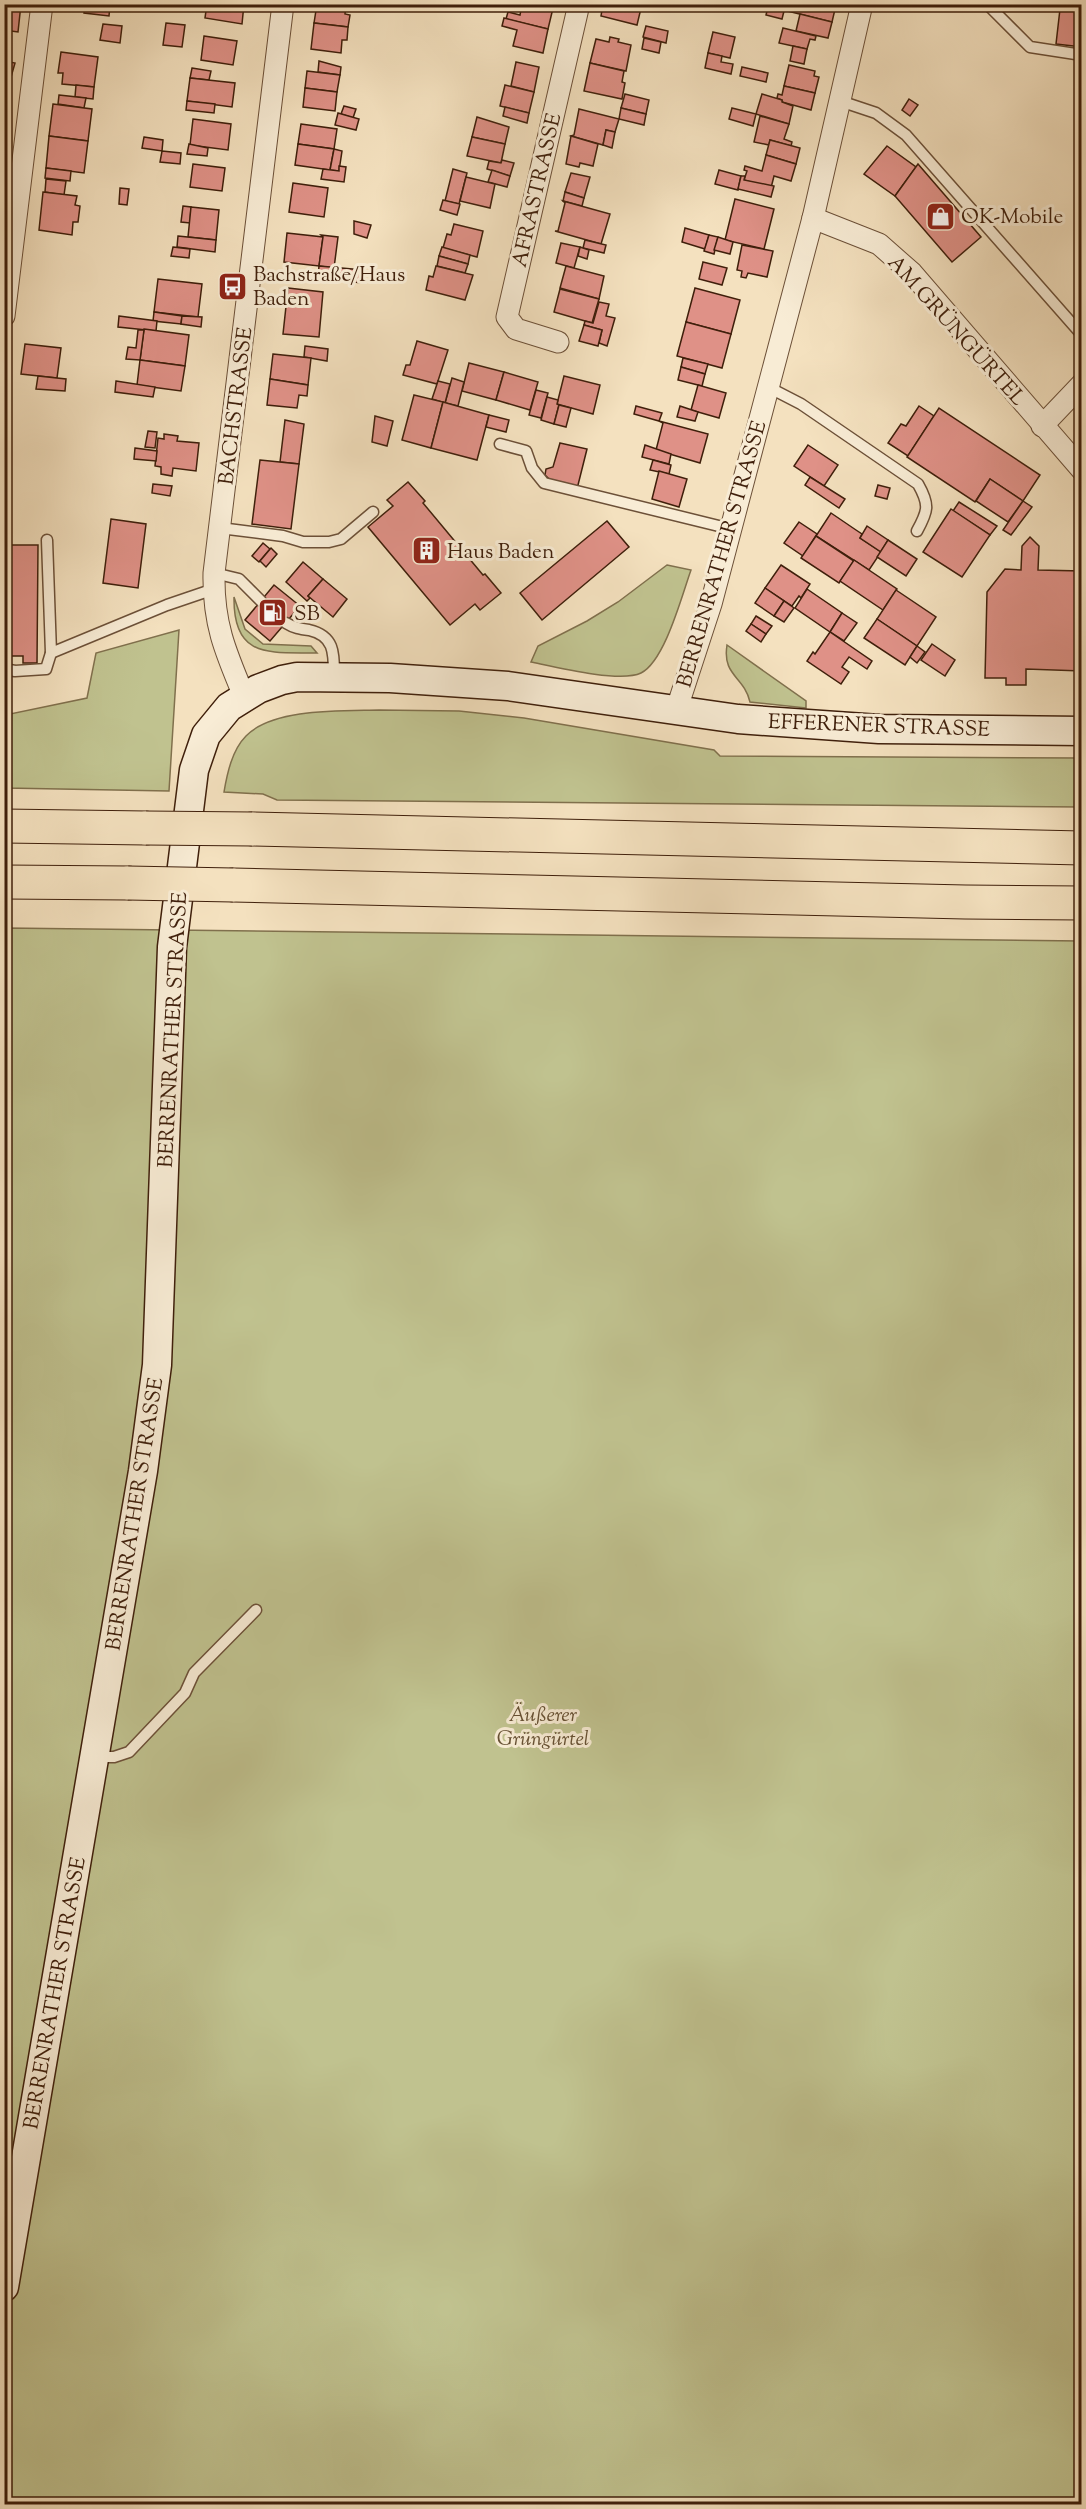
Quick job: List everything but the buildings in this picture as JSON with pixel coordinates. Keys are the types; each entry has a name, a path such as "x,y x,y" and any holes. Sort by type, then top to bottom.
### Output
{"highway":[{"path":"4,826 252,829 1082,848"},
{"path":"4,882 1082,903"}],"street":[{"path":"4,316 42,4"},
{"name":"BACHSTRASSE","path":"244,696 218,629 214,581 283,4"},
{"name":"AFRASTRASSE","path":"558,342 516,329 507,317 579,4"},
{"name":"BERRENRATHER STRASSE","path":"4,2287 143,1471 157,1365 172,947 194,770 206,735 217,718 244,696 282,680 297,677 433,680 508,686 676,711 711,604 813,218 862,4"},
{"name":"AM GRÜNGÜRTEL","path":"813,218 879,244 895,257 912,273 1082,470"},
{"path":"1042,426 1082,384"},
{"name":"EFFERENER STRASSE","path":"676,711 738,719 879,729 1082,731"}],"lane":[{"path":"987,4 1030,47 1082,55"},
{"path":"840,100 876,113 906,135 1082,335"},
{"path":"768,387 801,404 918,484 926,498 927,513 917,531"},
{"path":"500,444 526,451 532,468 544,483 731,529"},
{"path":"220,528 283,536 303,542 329,542 341,539 373,513"},
{"path":"4,669 15,672 46,669 51,653 47,540"},
{"path":"51,653 167,605 214,581 238,579 261,602"},
{"path":"286,623 296,629 318,633 330,640 334,650 334,677"},
{"path":"94,1757 122,1755 138,1745 185,1693 194,1673 256,1610"}],"green space":[{"path":"667,565 691,570 665,642 650,666 641,673 631,676 603,675 531,662 538,646 618,602"},
{"path":"234,597 245,629 263,644 311,646 317,653 270,651 248,642 240,632 235,617"},
{"path":"179,630 169,791 5,788 5,715 87,698 96,653"},
{"path":"727,645 806,701 806,708 750,702 743,686 730,670 726,655"},
{"path":"379,710 459,711 524,718 714,750 720,756 1081,758 1081,807 277,800 263,794 224,792 237,748 246,736 258,727 273,720 309,713"},
{"name":"Äußerer Grüngürtel","path":"5,928 1081,941 1081,2504 5,2504"}],"place":[{"name":"OK-Mobile","path":"940,216"},
{"name":"Bachstraße/Haus Baden","path":"232,286"},
{"name":"Haus Baden","path":"426,551"},
{"name":"SB","path":"273,613"}]}
